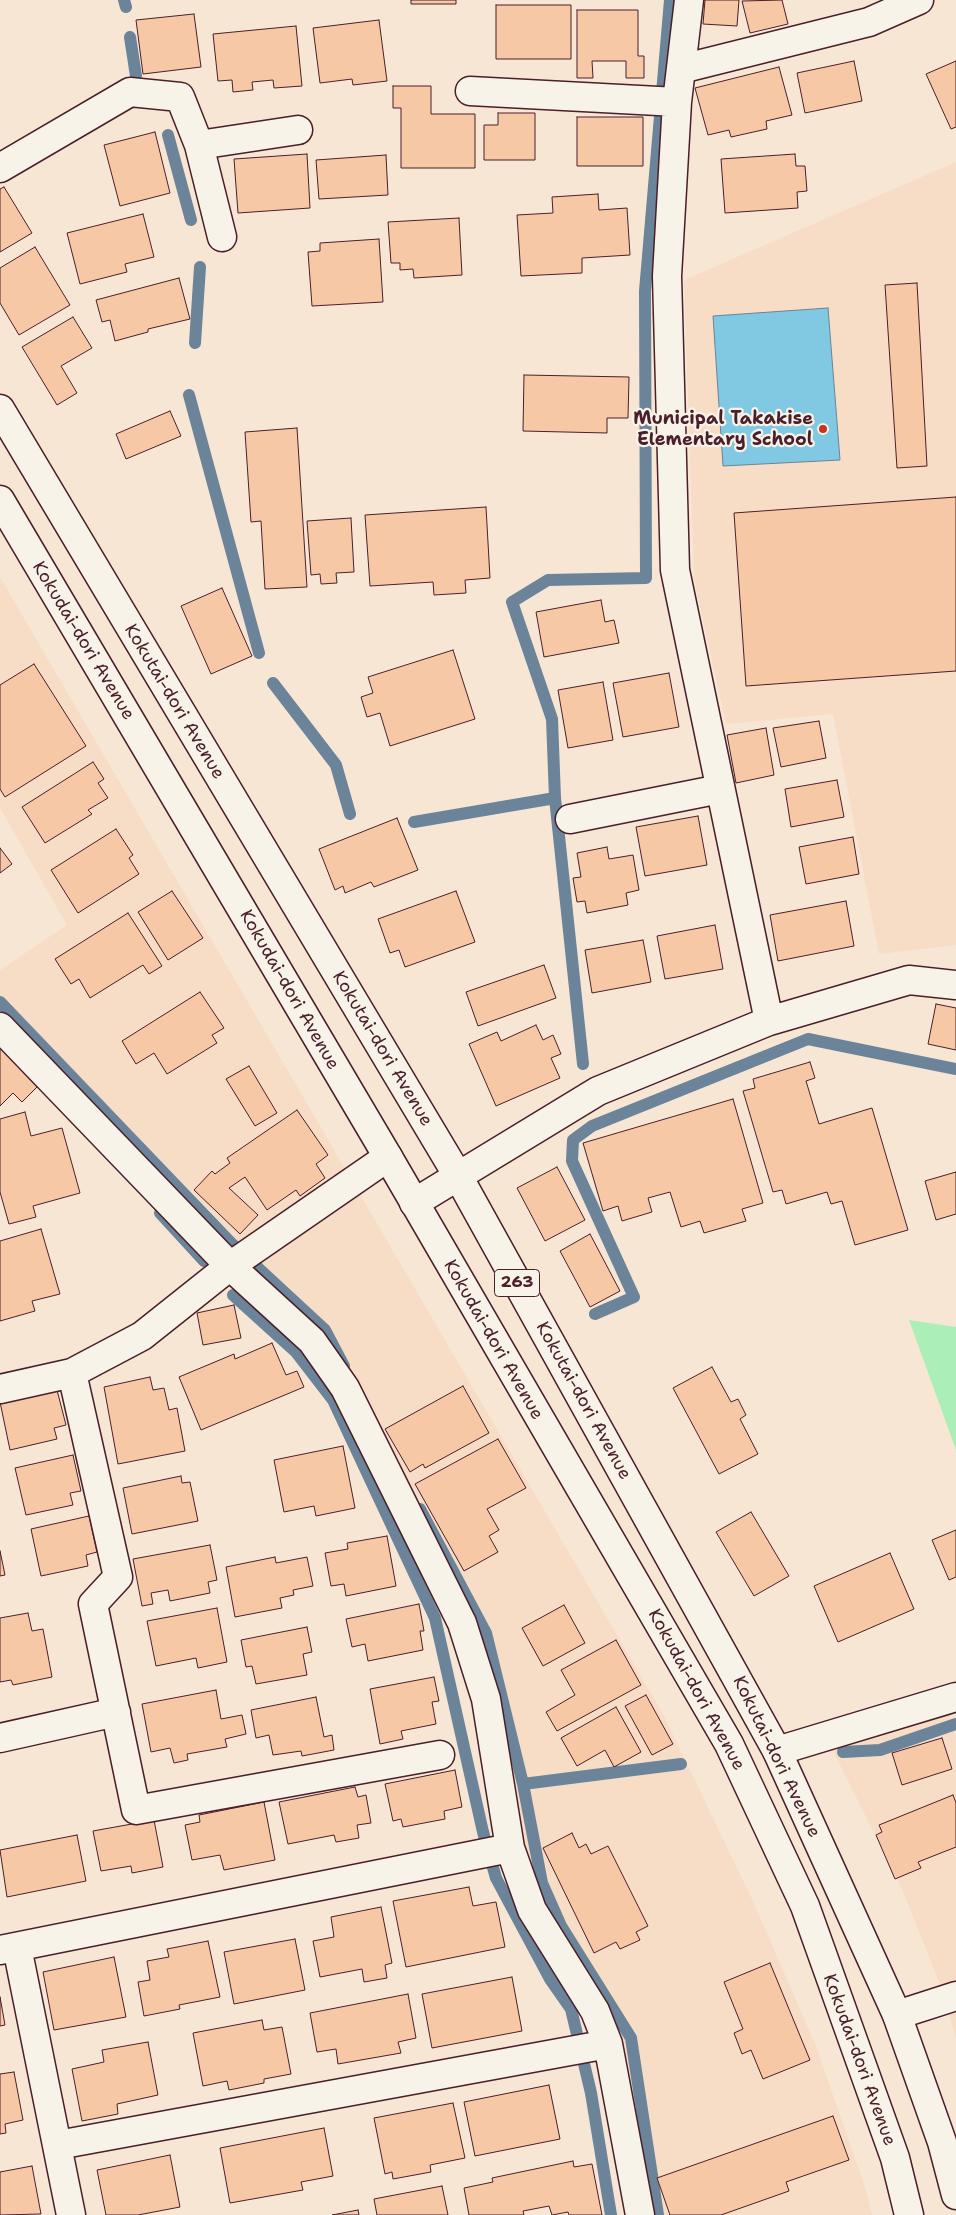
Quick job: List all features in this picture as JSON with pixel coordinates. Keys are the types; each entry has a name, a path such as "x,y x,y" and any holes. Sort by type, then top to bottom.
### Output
{"main road":[{"path":"689,0 677,102 667,276 675,570 769,1021"},
{"path":"681,70 869,22 919,0"},
{"path":"470,91 677,102"},
{"path":"0,168 130,92 180,97 199,145 222,237"},
{"path":"199,145 298,130"},
{"name":"Kokutai-dori Avenue","path":"0,410 458,1176 777,1751 897,2015 942,2142 956,2191"},
{"name":"Kokudai-dori Avenue","path":"0,500 7,530 388,1157 729,1744 805,1906 894,2158 909,2215"},
{"path":"570,819 720,789"},
{"path":"414,1203 598,1091 769,1021 909,980 956,985"},
{"path":"0,1027 230,1266 312,1341 345,1388 462,1623 486,1699 496,1851 595,2011 589,2047 640,2215"},
{"path":"0,1389 72,1373 142,1336 230,1266 388,1157"},
{"path":"72,1373 118,1577 94,1604 136,1810 440,1755"},
{"path":"777,1751 956,1698"},
{"path":"0,1738 116,1712"},
{"path":"71,2215 58,2145 9,1948 496,1851"},
{"path":"897,2015 956,1996"},
{"path":"58,2145 589,2047"}],"shaded area":[{"name":"Municipal Takakise Elementary School","path":"956,162 956,945 879,954 833,714 726,724 694,579 684,280"},
{"path":"0,577 663,1714 752,1899 816,2046 866,2190 872,2215 642,2215 617,2039 531,1885 483,1639 338,1346 0,1007 0,970 67,925 0,808"},
{"path":"949,1714 956,1736 956,2039 941,1987 901,1887 833,1751"}],"green space":[{"path":"909,1320 956,1327 956,1450"}],"water":[{"path":"828,308 840,460 723,466 713,316"}],"building":[{"path":"411,0 456,0 456,4 411,4"},
{"path":"705,0 739,0 737,26 703,24"},
{"path":"782,0 788,24 750,33 742,1"},
{"path":"496,5 571,5 571,59 496,59"},
{"path":"577,10 638,10 638,56 644,56 644,78 626,78 626,61 592,61 593,78 577,78"},
{"path":"194,14 201,67 143,74 136,20"},
{"path":"379,20 387,81 353,85 352,79 320,83 313,28"},
{"path":"296,26 302,86 274,88 273,80 252,82 253,90 233,92 232,80 218,81 213,34"},
{"path":"854,61 862,101 805,113 797,73"},
{"path":"956,61 956,127 951,129 926,74"},
{"path":"779,67 792,115 766,121 767,129 731,137 729,130 708,135 695,88"},
{"path":"393,86 431,86 431,114 475,114 475,168 401,168 401,108 393,108"},
{"path":"498,113 535,113 535,160 484,160 484,125 498,125"},
{"path":"577,117 643,117 643,166 577,166"},
{"path":"155,132 170,193 120,206 104,145"},
{"path":"307,154 310,208 238,213 234,159"},
{"path":"795,154 796,166 805,166 807,191 797,192 798,208 725,213 721,159"},
{"path":"386,155 388,195 319,199 316,160"},
{"path":"4,187 32,233 0,252 0,189"},
{"path":"598,194 599,210 627,208 630,255 582,258 582,273 521,276 517,215 553,213 552,197"},
{"path":"143,214 154,257 125,264 127,272 80,284 67,233"},
{"path":"459,218 462,275 414,278 413,269 400,270 400,263 391,263 388,222"},
{"path":"379,239 383,302 312,306 308,252 320,251 320,243"},
{"path":"35,247 70,305 19,335 0,303 0,268"},
{"path":"179,278 190,319 148,329 148,332 115,341 110,320 102,322 96,300"},
{"path":"917,283 927,466 897,468 885,285"},
{"path":"73,317 92,348 61,366 77,393 57,405 22,347"},
{"path":"524,375 629,377 628,418 607,418 607,433 523,431"},
{"path":"170,411 181,436 126,459 116,434"},
{"path":"297,428 307,587 265,589 261,521 251,522 245,432"},
{"path":"956,497 956,671 746,686 734,513"},
{"path":"486,507 490,578 465,580 466,593 434,595 433,582 370,586 365,515"},
{"path":"351,518 354,572 336,573 337,583 321,584 320,574 311,575 307,521"},
{"path":"222,588 252,656 211,674 181,606"},
{"path":"601,600 605,622 614,620 619,643 544,657 536,612"},
{"path":"453,650 475,719 390,746 380,713 367,717 361,697 373,693 368,677"},
{"path":"34,664 86,746 5,797 0,789 0,685"},
{"path":"669,673 679,727 623,737 613,683"},
{"path":"603,682 613,740 568,748 558,690"},
{"path":"819,721 826,758 781,767 773,728"},
{"path":"766,728 774,775 736,783 727,735"},
{"path":"93,762 104,779 98,783 108,798 88,810 92,814 45,843 22,807"},
{"path":"837,780 844,817 791,827 785,789"},
{"path":"698,816 707,865 645,876 636,827"},
{"path":"397,818 418,870 374,887 371,882 345,893 343,886 335,890 319,849"},
{"path":"116,829 133,855 129,858 139,874 78,913 51,870"},
{"path":"853,837 859,874 806,884 799,847"},
{"path":"607,847 609,859 633,855 639,890 626,893 628,905 587,913 585,901 577,902 573,878 581,877 577,853"},
{"path":"0,848 12,864 0,873"},
{"path":"172,891 203,938 168,960 138,912"},
{"path":"456,891 475,942 405,967 399,950 390,953 378,919"},
{"path":"846,901 854,946 778,961 770,915"},
{"path":"128,913 162,966 149,974 143,965 90,998 79,979 71,984 55,959"},
{"path":"715,925 723,969 665,979 657,936"},
{"path":"643,940 651,982 592,993 585,950"},
{"path":"544,965 556,998 478,1026 466,992"},
{"path":"200,992 224,1028 212,1035 217,1043 167,1074 154,1053 136,1064 122,1041"},
{"path":"936,1004 956,1008 956,1050 928,1044"},
{"path":"536,1025 543,1040 553,1035 561,1054 551,1058 560,1078 496,1106 469,1044 497,1032 501,1041"},
{"path":"0,1047 37,1087 22,1102 13,1093 0,1106"},
{"path":"810,1062 815,1078 806,1081 819,1124 872,1108 908,1230 855,1245 842,1201 831,1204 827,1192 786,1204 782,1190 773,1192 743,1091 755,1088 753,1079"},
{"path":"249,1066 277,1113 255,1126 226,1079"},
{"path":"733,1099 763,1203 742,1209 746,1221 704,1233 700,1221 681,1227 670,1192 648,1198 652,1212 622,1221 618,1206 603,1211 583,1143"},
{"path":"297,1110 328,1155 316,1164 325,1178 300,1196 296,1190 267,1210 245,1177 229,1188 258,1215 240,1234 194,1190 212,1171 215,1174 230,1163 227,1158"},
{"path":"25,1112 31,1136 62,1128 80,1193 33,1206 36,1217 9,1224 0,1192 0,1119"},
{"path":"557,1167 585,1220 545,1241 517,1188"},
{"path":"956,1172 956,1214 936,1220 925,1181"},
{"path":"41,1229 60,1294 32,1301 35,1311 0,1321 0,1241"},
{"path":"590,1234 620,1291 590,1307 560,1251"},
{"path":"234,1305 241,1338 203,1345 197,1313"},
{"path":"272,1343 286,1375 297,1371 304,1387 201,1430 179,1377 234,1354 235,1359"},
{"path":"712,1367 731,1402 738,1399 746,1415 740,1419 758,1454 719,1474 673,1388"},
{"path":"150,1377 153,1390 164,1388 169,1410 177,1408 185,1451 118,1464 104,1387"},
{"path":"463,1386 489,1433 425,1468 423,1464 410,1472 385,1429"},
{"path":"57,1390 66,1425 54,1428 57,1439 10,1450 0,1402"},
{"path":"498,1439 526,1488 487,1509 499,1530 489,1536 498,1552 464,1571 415,1484"},
{"path":"343,1446 355,1508 316,1516 314,1506 284,1512 274,1460"},
{"path":"73,1455 81,1491 70,1493 73,1505 26,1515 15,1468"},
{"path":"181,1476 182,1483 190,1482 198,1521 132,1534 123,1488"},
{"path":"751,1512 789,1576 754,1596 716,1532"},
{"path":"89,1516 97,1552 86,1555 88,1566 41,1576 31,1529"},
{"path":"956,1530 956,1577 949,1580 932,1540"},
{"path":"387,1536 396,1586 346,1596 344,1584 331,1586 325,1553 348,1549 347,1543"},
{"path":"210,1545 217,1580 208,1582 210,1593 170,1601 168,1590 151,1593 153,1604 142,1606 133,1559"},
{"path":"0,1551 5,1575 0,1576"},
{"path":"890,1553 914,1609 838,1642 814,1586"},
{"path":"275,1557 276,1563 307,1557 313,1586 293,1590 294,1595 280,1598 282,1608 235,1617 226,1567"},
{"path":"419,1604 424,1631 420,1631 423,1650 368,1661 365,1644 352,1647 346,1619"},
{"path":"564,1605 585,1643 543,1666 522,1628"},
{"path":"217,1608 227,1662 198,1668 196,1658 156,1666 147,1621"},
{"path":"28,1613 32,1631 43,1629 52,1677 13,1685 11,1680 0,1682 0,1618"},
{"path":"307,1627 312,1652 303,1654 307,1675 256,1684 252,1666 246,1667 241,1640"},
{"path":"616,1640 641,1685 557,1731 546,1712 575,1695 561,1670"},
{"path":"434,1677 439,1701 432,1702 436,1724 401,1731 403,1739 380,1744 370,1689"},
{"path":"216,1690 221,1719 242,1715 246,1734 225,1739 227,1747 187,1754 188,1760 174,1763 170,1748 151,1752 142,1704"},
{"path":"646,1695 673,1744 652,1755 625,1706"},
{"path":"316,1697 324,1737 332,1735 334,1750 302,1756 301,1751 273,1755 269,1735 256,1738 251,1710"},
{"path":"616,1707 641,1752 614,1767 605,1750 577,1766 561,1738"},
{"path":"942,1738 952,1769 902,1785 892,1753"},
{"path":"455,1770 462,1807 444,1811 445,1819 403,1827 401,1819 393,1821 385,1784"},
{"path":"355,1787 358,1797 366,1795 371,1823 357,1825 359,1838 336,1842 334,1835 288,1844 279,1802"},
{"path":"953,1795 956,1803 956,1847 918,1862 921,1868 895,1879 876,1835 882,1832 879,1825"},
{"path":"264,1802 275,1860 224,1870 220,1855 192,1860 185,1825 200,1822 199,1815"},
{"path":"154,1820 163,1867 132,1873 131,1866 101,1871 93,1831"},
{"path":"572,1833 579,1848 586,1844 591,1854 608,1846 648,1926 636,1932 640,1940 620,1949 616,1942 594,1953 543,1848"},
{"path":"77,1835 86,1881 7,1897 0,1850"},
{"path":"469,1887 473,1906 496,1902 505,1947 406,1967 393,1901"},
{"path":"381,1907 392,1963 385,1965 387,1978 364,1982 362,1969 320,1977 313,1941 334,1937 331,1917"},
{"path":"295,1939 305,1990 234,2004 224,1952"},
{"path":"208,1941 220,1997 179,2005 180,2009 144,2016 138,1982 150,1980 147,1961 169,1957 167,1949"},
{"path":"114,1957 126,2017 54,2030 43,1972"},
{"path":"770,1963 810,2060 763,2079 751,2050 742,2054 734,2033 743,2029 724,1982"},
{"path":"512,1977 522,2031 432,2048 422,1994"},
{"path":"408,1994 416,2038 398,2042 401,2053 338,2064 336,2049 317,2052 310,2013"},
{"path":"0,1997 5,2025 0,2026"},
{"path":"262,2020 264,2030 282,2027 291,2074 264,2079 264,2083 229,2090 227,2081 203,2086 193,2033"},
{"path":"148,2042 158,2095 117,2104 118,2114 82,2121 72,2069 104,2062 102,2050"},
{"path":"14,2072 23,2120 5,2124 6,2133 0,2134 0,2074"},
{"path":"549,2085 560,2139 475,2156 464,2102"},
{"path":"453,2103 465,2158 430,2165 431,2172 393,2179 392,2172 385,2174 374,2118"},
{"path":"833,2116 849,2160 786,2182 789,2191 721,2215 670,2215 657,2178"},
{"path":"324,2128 333,2176 301,2182 303,2190 230,2203 220,2148"},
{"path":"170,2155 180,2207 138,2215 106,2215 97,2170"},
{"path":"573,2161 574,2167 592,2164 602,2215 569,2215 568,2212 552,2215 549,2206 523,2211 524,2215 469,2215 464,2188 493,2182 492,2178"},
{"path":"32,2166 41,2214 0,2215 0,2172"},
{"path":"442,2186 448,2215 377,2215 374,2199"},
{"path":"358,2210 359,2215 332,2215"}],"waterway":[{"path":"124,0 126,7"},
{"path":"583,1064 555,798 552,719 512,602 548,580 646,578 645,291 670,0"},
{"path":"130,37 136,76"},
{"path":"168,135 191,220"},
{"path":"195,343 200,267"},
{"path":"189,395 259,653"},
{"path":"273,683 336,765 350,814"},
{"path":"414,822 555,798"},
{"path":"0,1002 231,1243 325,1330 344,1366"},
{"path":"595,1314 634,1297 572,1161 573,1140 592,1126 808,1039 956,1069"},
{"path":"160,1213 204,1261"},
{"path":"233,1295 296,1352 333,1400 435,1618 483,1832 496,1878 550,1979 571,2009 591,2093 611,2215"},
{"path":"420,1509 486,1633 523,1784 542,1883 561,1926 631,2038 658,2215"},
{"path":"843,1752 880,1750 956,1724"},
{"path":"523,1784 681,1764"}],"place":[{"name":"Municipal Takakise Elementary School","path":"823,429"}]}
